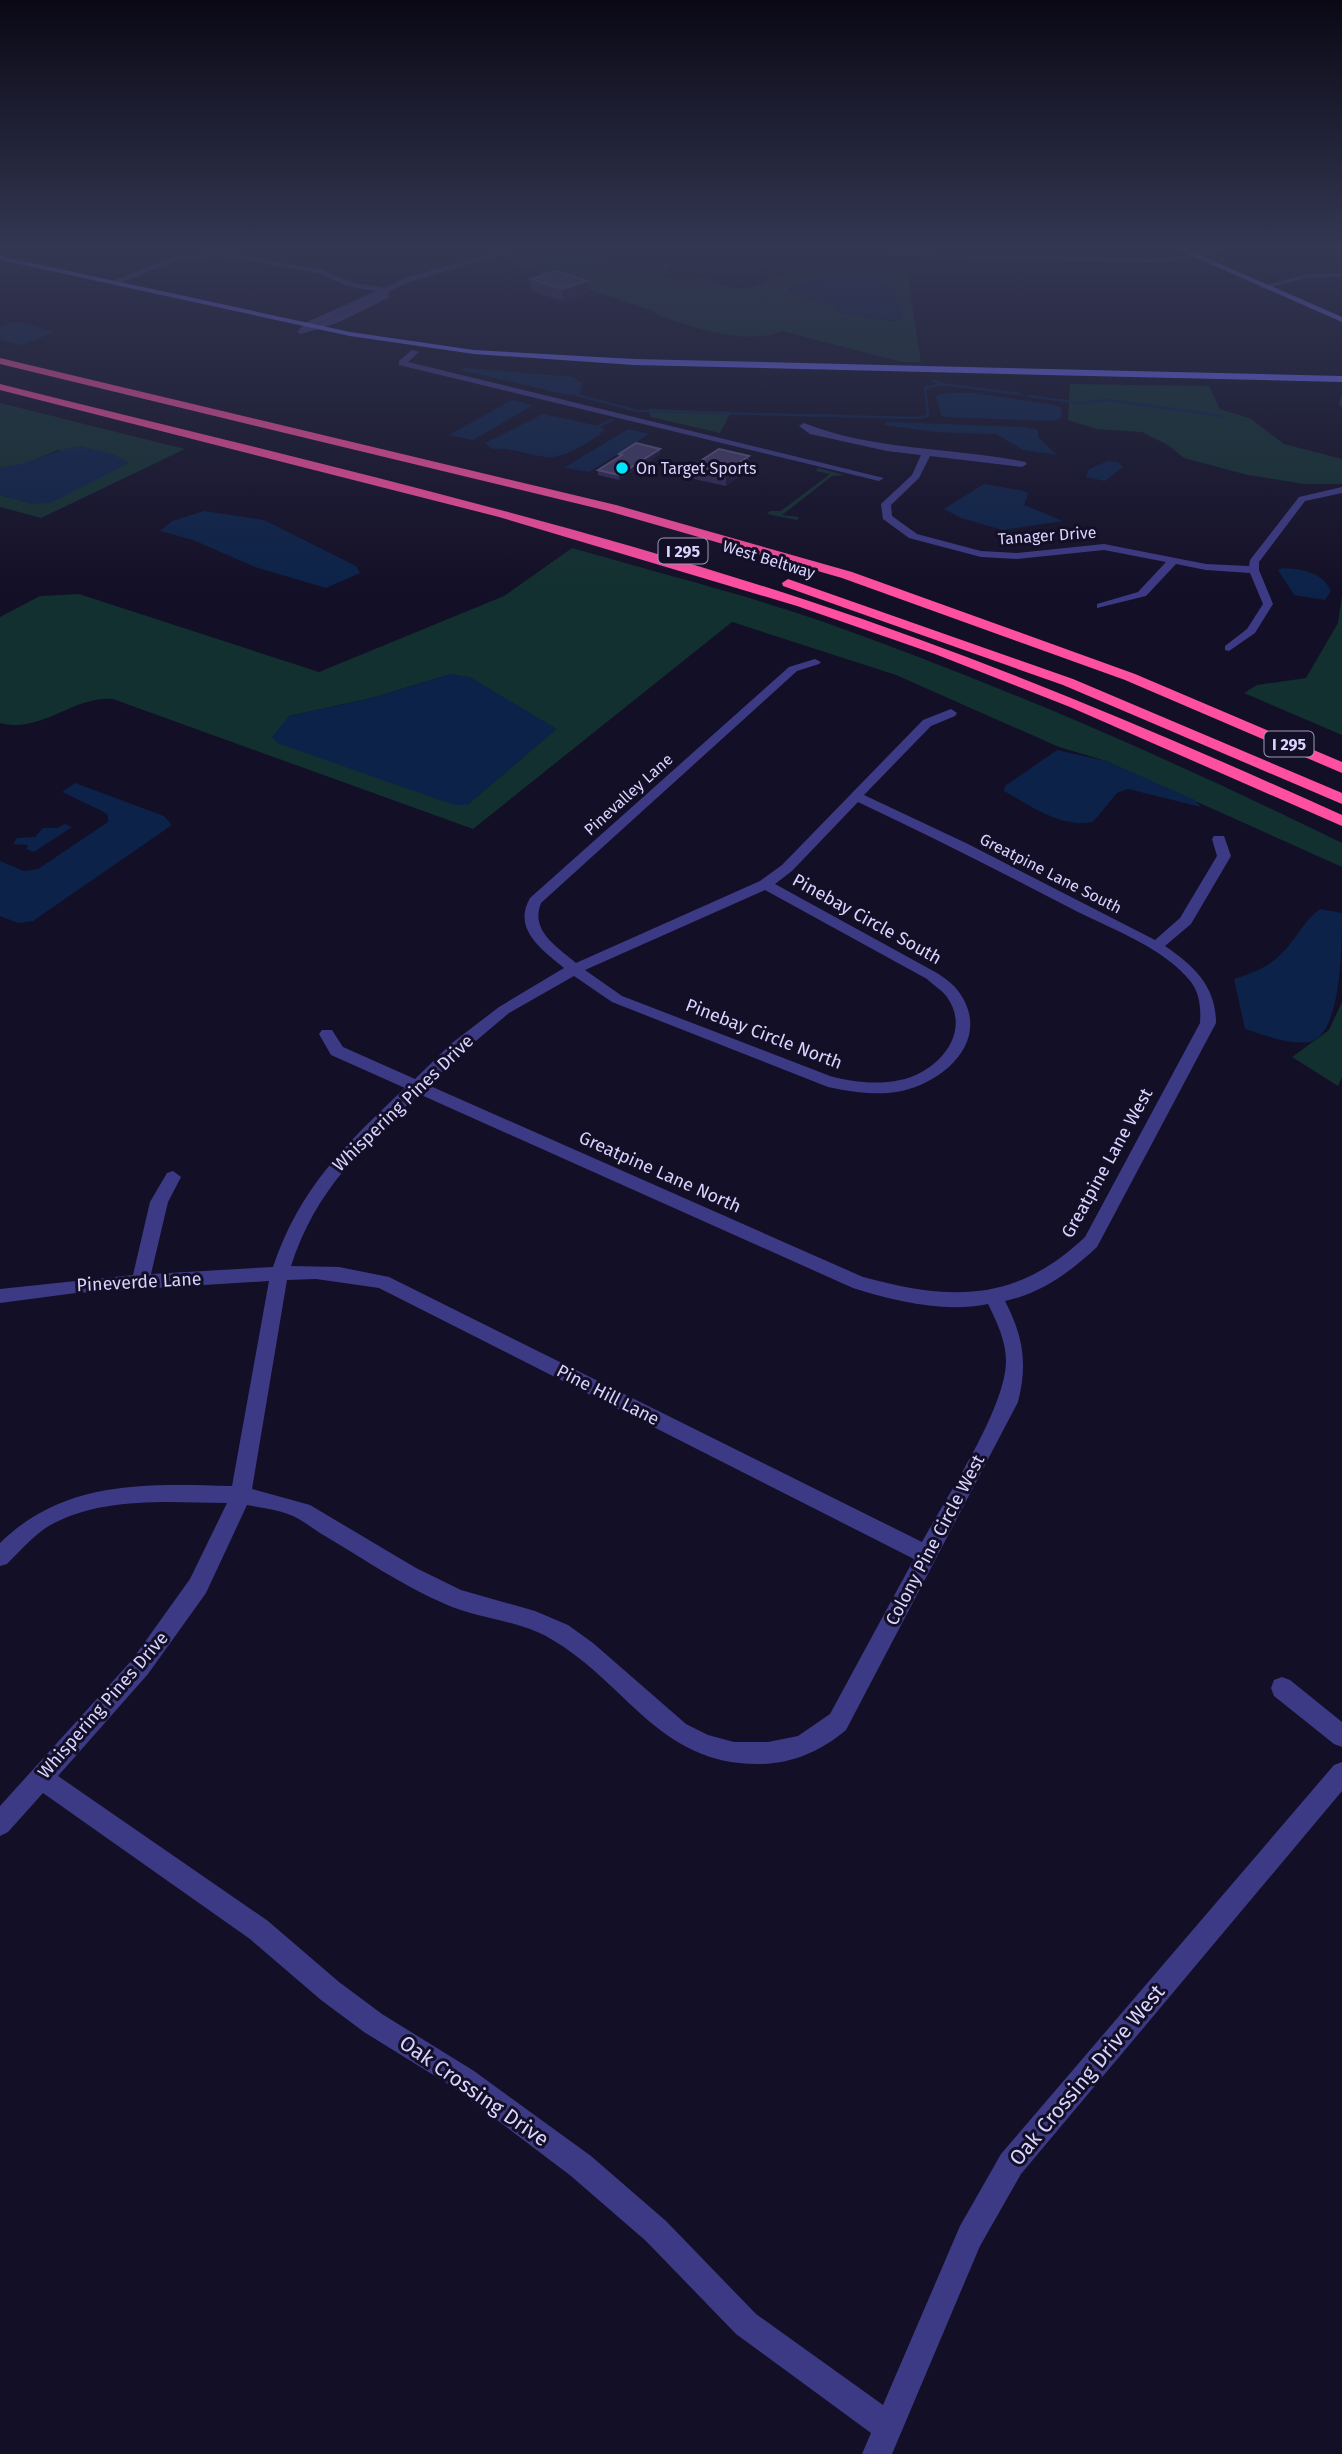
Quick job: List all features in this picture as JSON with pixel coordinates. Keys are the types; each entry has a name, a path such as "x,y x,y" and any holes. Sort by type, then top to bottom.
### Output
{"highway":[{"name":"West Beltway","path":"6,363 707,534 847,575 941,607 1236,719 1342,768"},
{"name":"West Beltway","path":"0,380 552,515 716,561"},
{"path":"0,387 586,537 783,596 1007,676 1342,821"},
{"name":"West Beltway","path":"769,577 903,621 1068,682 1342,799"},
{"path":"1236,719 1342,760"}],"main road":[{"path":"522,363 709,371 1342,385"},
{"path":"687,363 1342,379"},
{"path":"709,371 724,367 786,366"}],"street":[{"path":"403,363 519,390 594,412 879,478"},
{"path":"804,426 813,432 875,446 1022,464"},
{"name":"Tanager Drive","path":"927,453 916,476 886,504 887,517 913,536 965,551 998,556 1104,547 1219,569 1254,570"},
{"path":"1230,648 1251,631 1265,612 1267,596 1254,570 1254,562 1303,499 1342,490"},
{"path":"1101,606 1142,594 1174,560"},
{"name":"Pinevalley Lane","path":"576,968 538,939 530,925 530,913 535,901 793,669 815,662"},
{"name":"Whispering Pines Drive","path":"0,1825 140,1667 198,1586 241,1495 279,1275 294,1230 327,1178 351,1149 458,1047 505,1010 576,968 765,884 802,855 926,723 951,713"},
{"name":"Greatpine Lane South","path":"857,797 963,847 1156,946 1184,966 1202,987 1210,1004"},
{"path":"1156,946 1186,922 1224,856 1219,839"},
{"name":"Pinebay Circle South","path":"765,884 932,975 954,995 963,1014 965,1032 960,1047 946,1063"},
{"name":"Pinebay Circle North","path":"576,968 598,988 617,999 820,1080 874,1088 902,1086 928,1077 946,1063"},
{"name":"Greatpine Lane West","path":"994,1297 1044,1282 1072,1264 1091,1242 1208,1023 1210,1004"},
{"name":"Greatpine Lane North","path":"327,1034 337,1051 859,1283 902,1297 951,1301 994,1297"},
{"path":"140,1282 159,1202 173,1177"},
{"name":"Pine Hill Lane","path":"279,1275 336,1273 357,1275 383,1283 927,1555"},
{"name":"Pineverde Lane","path":"0,1296 45,1288 279,1275"},
{"name":"Colony Pine Circle West","path":"0,1557 40,1521 69,1507 97,1499 241,1495 298,1509 456,1598 530,1619 558,1631 586,1649 656,1718 684,1737 715,1749 752,1755 786,1751 817,1741 838,1722 1008,1402 1014,1381 1017,1351 994,1297"},
{"path":"1282,1688 1342,1736"},
{"name":"Oak Crossing Drive West","path":"877,2454 970,2236 1011,2164 1342,1773"},
{"name":"Oak Crossing Drive","path":"41,1778 260,1930 330,1991 373,2023 465,2080 581,2166 656,2231 747,2324 888,2427"}],"green space":[{"path":"1070,384 1209,386 1220,409 1251,419 1284,444 1342,459 1342,484 1304,484 1248,475 1184,458 1168,445 1142,432 1097,429 1068,420"},
{"path":"0,403 185,449 41,518 0,507 0,495 34,504 60,449 21,466 0,467"},
{"path":"649,409 731,412 720,433 651,417"},
{"path":"818,468 845,475 832,476 782,515 799,517 797,520 767,514 770,511 781,511 830,474 816,471"},
{"path":"572,548 821,621 1020,697 1214,782 1342,843 1342,867 1106,761 1059,747 896,675 732,622 473,829 113,699 84,703 30,723 0,723 0,617 40,596 79,594 319,672 504,596","holes":["451,674 556,729 467,805 289,716 372,698"]},
{"path":"1342,595 1342,735 1244,693 1257,685 1306,678 1338,623"},
{"path":"1342,1002 1342,1077 1338,1086 1292,1057 1329,1030"}],"water":[{"path":"464,368 573,377 582,383 580,393 568,395 460,370"},
{"path":"947,393 973,393 1049,404 1060,407 1062,414 1060,419 1052,421 945,417 941,415 936,396"},
{"path":"512,400 533,405 473,440 449,435"},
{"path":"543,414 599,426 605,430 577,448 553,457 492,449 485,443"},
{"path":"887,422 1026,427 1038,430 1038,437 1057,455 1023,450 996,434 934,432 884,425"},
{"path":"628,429 649,434 589,472 564,468"},
{"path":"80,446 113,454 129,463 50,503 34,504 0,495 0,467 21,464"},
{"path":"1108,461 1118,462 1123,467 1105,481 1086,477 1089,469"},
{"path":"984,484 1024,491 1028,494 1024,505 1063,521 1002,530 961,518 944,509"},
{"path":"204,511 264,520 356,566 360,573 326,588 255,567 193,540 160,531 172,521"},
{"path":"1278,570 1303,570 1317,575 1331,591 1325,600 1294,595"},
{"path":"451,674 470,677 557,729 467,805 454,805 277,743 272,737 289,716 372,698"},
{"path":"1057,750 1106,761 1195,800 1201,807 1128,789 1117,793 1093,822 1081,823 1058,819 1004,791 1005,786"},
{"path":"75,783 164,816 172,825 33,921 18,923 0,916 0,861 24,871 38,869 108,822 108,815 102,811 62,792"},
{"path":"65,824 72,827 34,852 26,849 28,845 13,844 17,838 35,837 43,828 57,828"},
{"path":"1320,909 1342,913 1338,987 1328,1024 1320,1036 1301,1043 1245,1029 1234,979 1258,970 1274,960"}],"building":[{"name":"On Target Sports","path":"636,443 660,449 619,475 598,470 622,455 619,454"},
{"path":"719,449 749,456 726,472 694,465"}],"waterway":[{"path":"932,380 942,384"},
{"path":"574,394 637,411 917,418 928,416 925,388 942,384"},
{"path":"942,384 1020,394"},
{"path":"1029,396 1080,403 1108,400 1222,416"},
{"path":"599,426 612,420"}],"place":[{"name":"On Target Sports","path":"622,468"}]}
